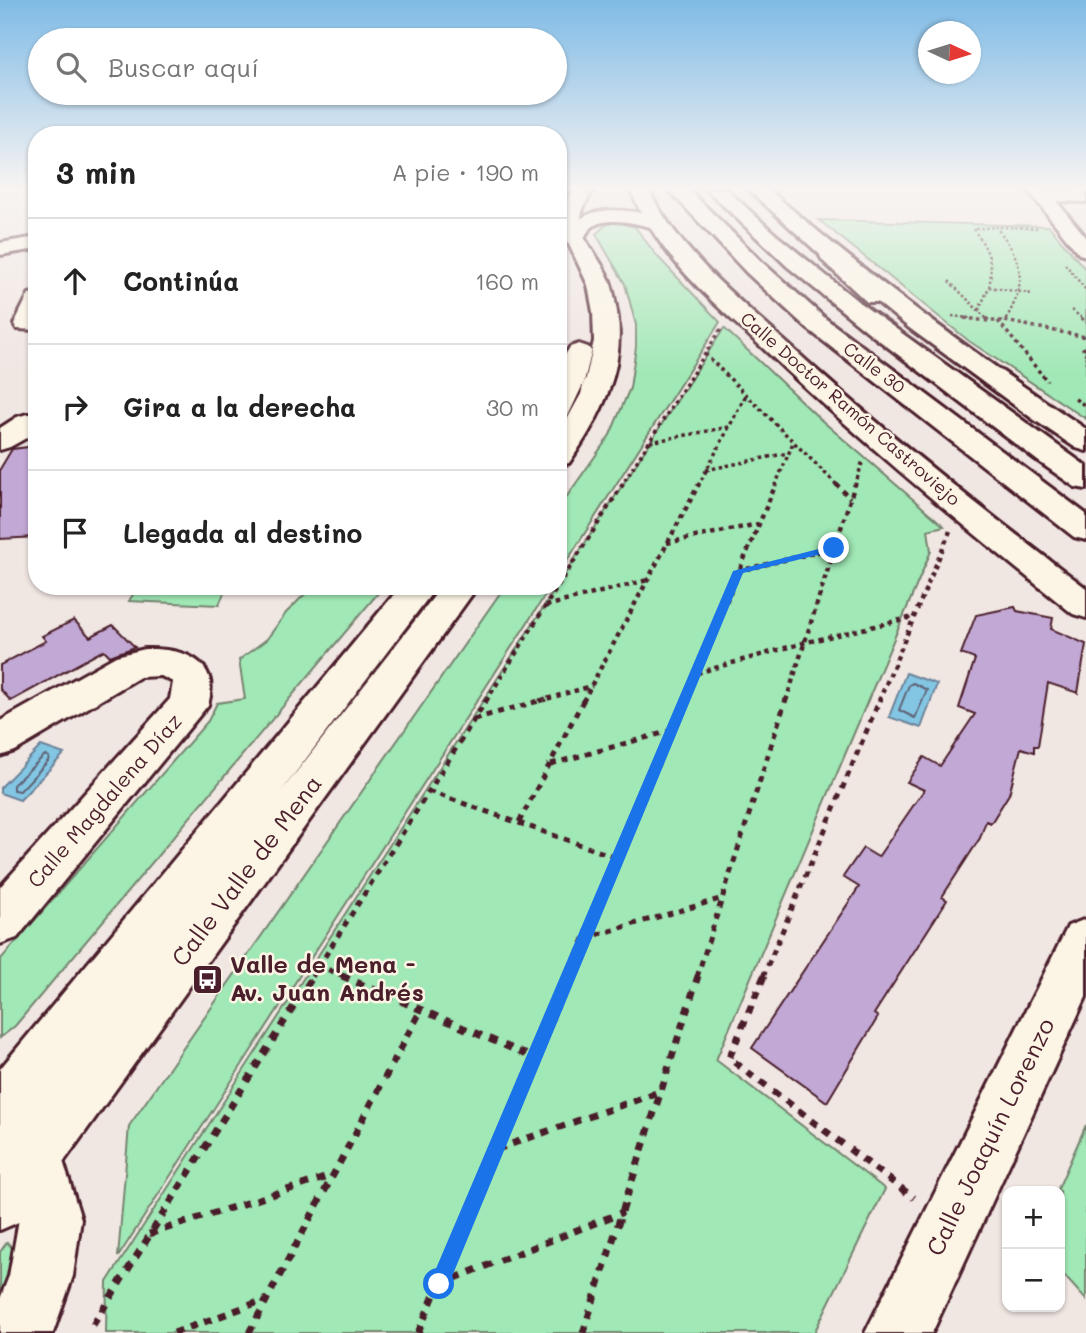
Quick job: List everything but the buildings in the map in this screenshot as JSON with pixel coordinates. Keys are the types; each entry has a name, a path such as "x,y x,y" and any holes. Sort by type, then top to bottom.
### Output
{"main road":[{"path":"567,444 588,412 606,358 606,324 601,290 569,251"},
{"name":"Calle Doctor Ramón Castroviejo","path":"680,251 715,289 798,368 939,490 1086,606"},
{"path":"707,251 790,328 904,410 1076,523"},
{"name":"Calle 30","path":"738,251 817,324 1076,523"},
{"name":"Calle 30","path":"784,251 865,319 1082,478"},
{"path":"826,251 897,317 1024,418 1082,478"},
{"path":"567,252 581,314 573,378 567,391"},
{"path":"0,266 28,254"},
{"path":"831,256 1018,397 1086,442"},
{"path":"0,441 28,423"},
{"name":"Calle Valle de Mena","path":"8,1151 413,595"},
{"name":"Calle Valle de Mena","path":"8,1151 454,595"},
{"name":"Calle Magdalena Díaz","path":"0,740 131,666 165,662 184,670 192,678 193,689 188,705 0,922"},
{"name":"Calle Joaquín Lorenzo","path":"898,1333 1086,942"},
{"path":"8,1151 50,1219 41,1276 20,1333"}],"path":[{"path":"979,310 989,287 993,260 990,251"},
{"path":"1005,321 1021,293 1019,261 1015,251"},
{"path":"949,281 989,321"},
{"path":"989,287 1033,294"},
{"path":"1072,310 1086,322"},
{"path":"944,315 1005,321 1086,337"},
{"path":"998,321 1049,384"},
{"path":"567,572 725,322"},
{"path":"1086,348 1083,349 1086,354"},
{"path":"705,354 850,498"},
{"path":"519,822 746,395"},
{"path":"1068,395 1086,406"},
{"path":"649,443 729,427"},
{"path":"418,1333 793,443"},
{"path":"583,1333 866,452"},
{"path":"706,470 789,453"},
{"path":"667,543 759,523"},
{"path":"949,1223 729,1058 952,527"},
{"path":"738,571 834,548"},
{"path":"545,606 648,580"},
{"path":"93,1325 552,595"},
{"path":"696,673 803,643 914,617"},
{"path":"473,719 592,686"},
{"path":"551,764 671,730"},
{"path":"428,791 618,858"},
{"path":"585,938 723,898"},
{"path":"317,965 534,1058"},
{"path":"250,1333 421,1010"},
{"path":"496,1149 662,1091"},
{"path":"149,1234 335,1174"},
{"path":"439,1284 623,1212"},
{"path":"174,1333 268,1299"}],"green space":[{"path":"606,251 653,251 720,322 567,561 567,496 610,435 630,388 636,325 625,284"},
{"path":"858,251 1070,251 1086,270 1086,419 969,341"},
{"path":"724,328 820,419 944,526 928,530 931,551 716,1060 885,1189 814,1333 106,1333 107,1282 551,595 567,595 567,571"},
{"path":"133,595 223,595 219,605 129,601"},
{"path":"304,595 376,595 15,1026 0,1038 0,960 208,721 217,703 245,699 239,660 267,639 286,613"},
{"path":"499,595 545,595 118,1257 129,1126"},
{"path":"1086,1125 1086,1300 1065,1277 1065,1186 1059,1186"},
{"path":"7,1242 14,1250 12,1268 0,1299 0,1252"}],"water":[{"path":"906,673 937,684 921,728 889,717"},
{"path":"41,746 64,754 20,800 0,793 0,788"}],"place":[{"name":"Valle de Mena - Av. Juan Andrés","path":"207,979"}],"route":[{"path":"439,1284 738,571 834,548"}]}
